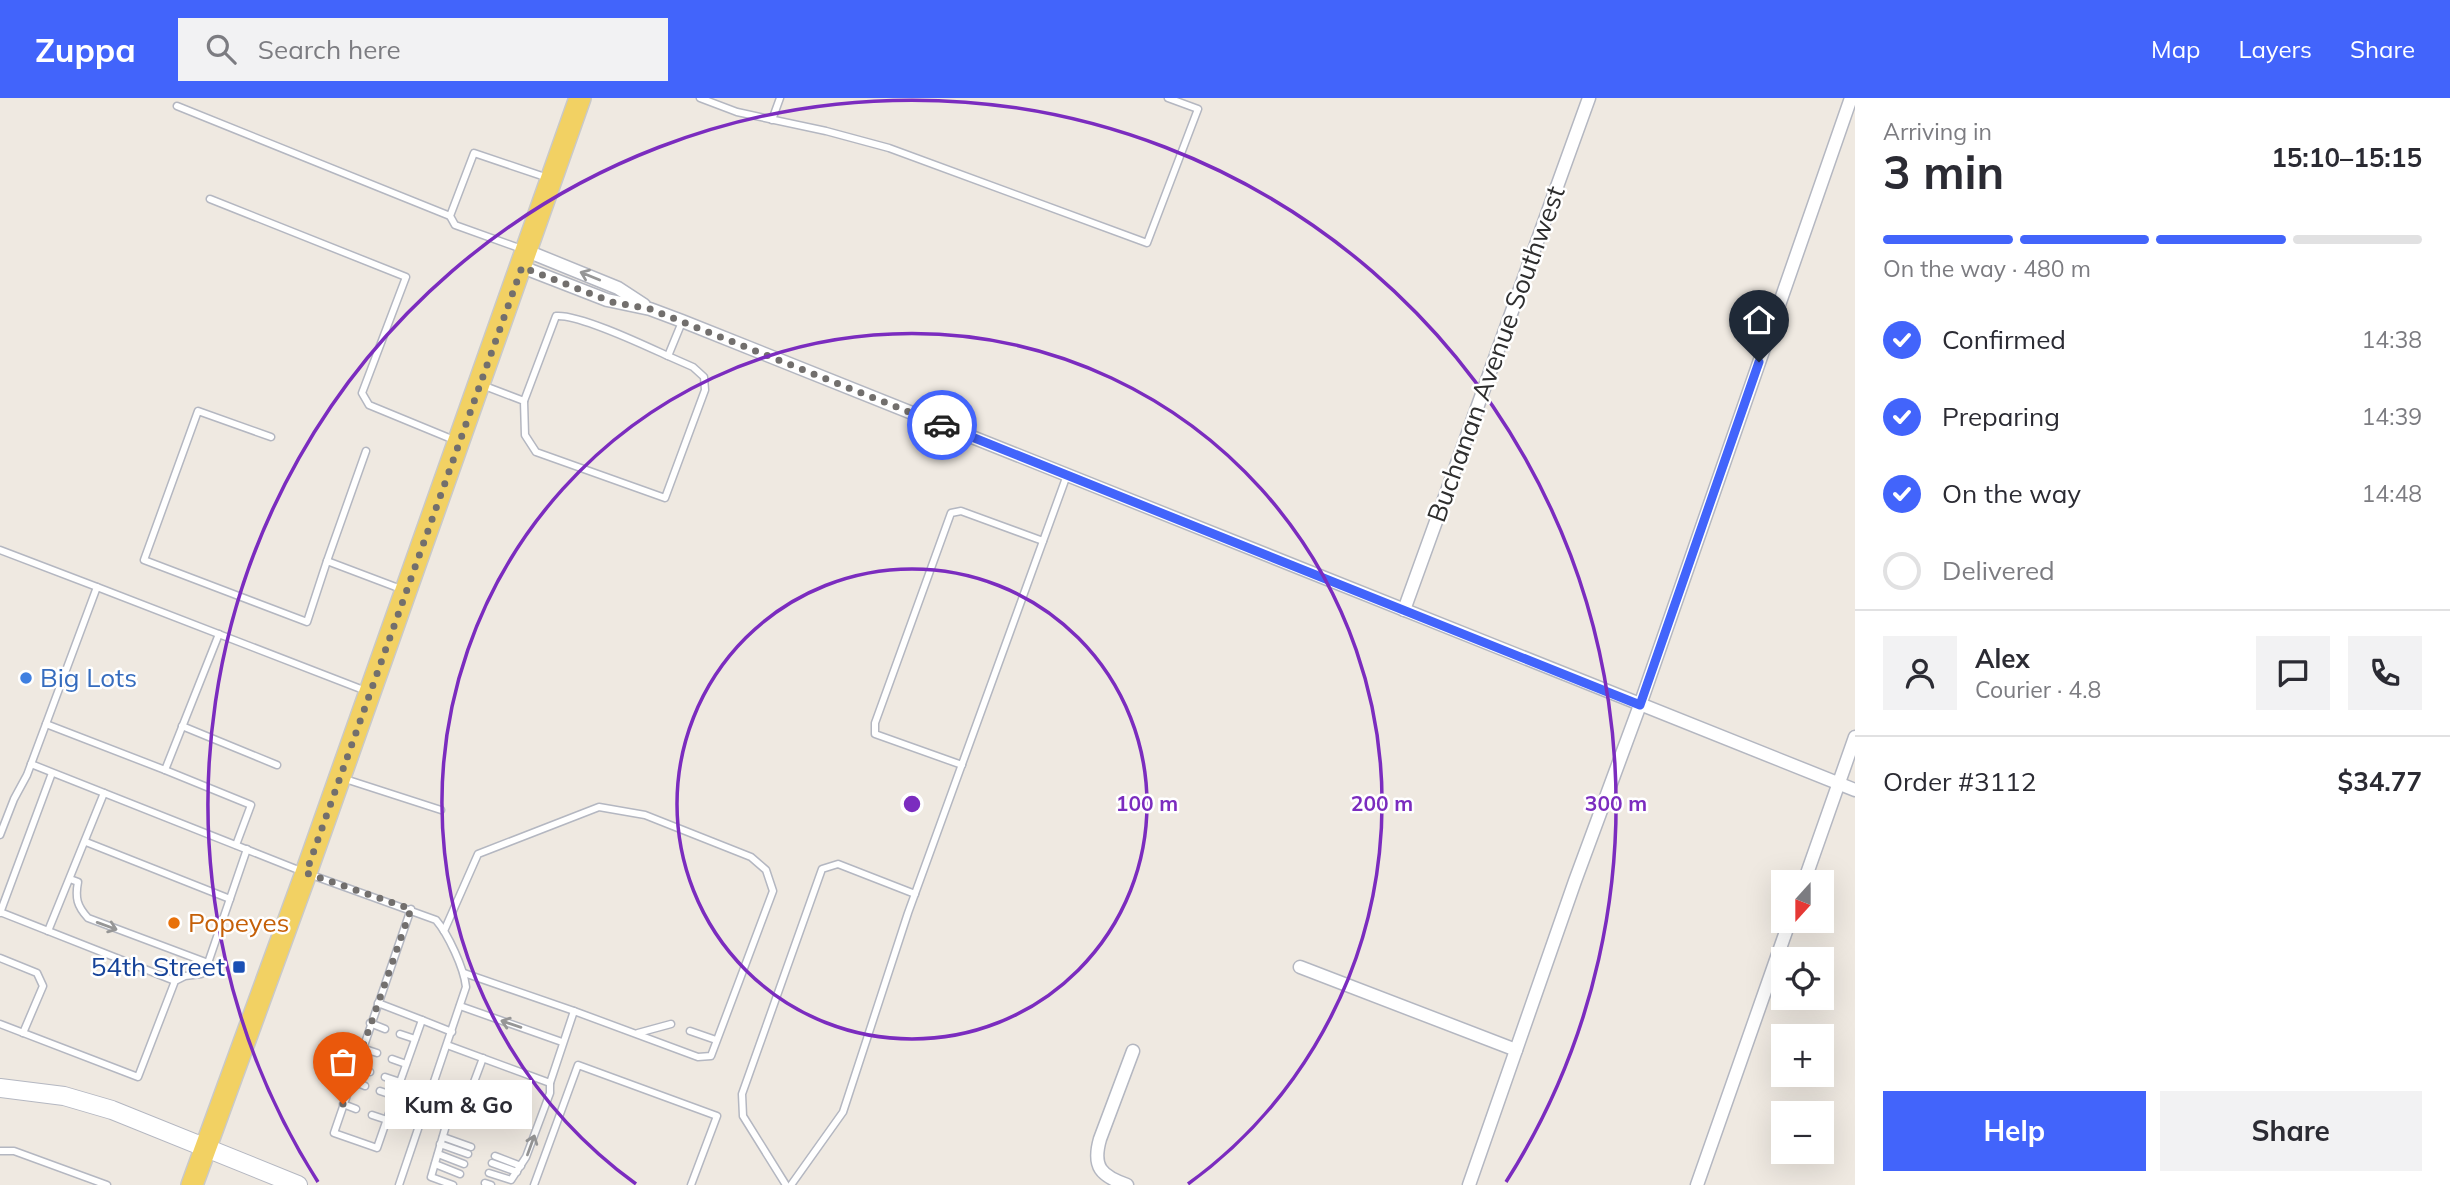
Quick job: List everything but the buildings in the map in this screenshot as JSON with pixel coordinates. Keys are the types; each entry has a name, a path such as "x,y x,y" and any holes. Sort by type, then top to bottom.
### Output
{"main road":[{"path":"192,1185 306,873 580,98"},
{"path":"0,1088 64,1096 112,1110 298,1185"}],"street":[{"name":"Buchanan Avenue Southwest","path":"1404,610 1589,98"},
{"path":"1469,1185 1575,881 1640,705 1851,98"},
{"path":"524,259 612,302 650,309 682,321 1855,790"},
{"path":"1808,870 1855,737"},
{"path":"1697,1185 1785,933"},
{"path":"1300,967 1516,1050"},
{"path":"1127,1185 1107,1176 1098,1166 1097,1154 1100,1139 1133,1051"}],"lane":[{"path":"700,98 737,112 889,148 1147,243 1198,109 1168,98"},
{"path":"772,120 780,98"},
{"path":"177,106 450,216 455,226 494,241 524,259"},
{"path":"450,216 474,153 553,179"},
{"path":"210,199 405,277 362,393 369,405 459,442"},
{"path":"565,315 582,321 667,356 693,367 704,377 705,390 665,498 536,452 525,435 524,401 556,316 565,315"},
{"path":"667,356 682,321"},
{"path":"480,384 524,401"},
{"path":"271,437 198,411 144,560 307,622 366,451"},
{"path":"915,894 838,864 822,869 742,1094 743,1116 789,1185 843,1112 915,894 1068,475"},
{"path":"962,765 874,734 875,723 894,670 951,513 961,511 1043,541"},
{"path":"0,550 370,692"},
{"path":"327,561 406,591"},
{"path":"0,835 31,764 97,587"},
{"path":"165,771 219,634"},
{"path":"46,724 251,805 236,845"},
{"path":"183,726 277,765"},
{"path":"31,764 306,873 431,916 444,931 464,974 466,987 399,1185"},
{"path":"52,773 0,913 176,981"},
{"path":"340,777 440,810"},
{"path":"48,931 104,793"},
{"path":"444,931 478,854 599,807 645,815 751,857 766,870 773,891 710,1056 698,1057 464,974"},
{"path":"86,842 230,899"},
{"path":"0,1024 138,1077 176,981 185,976 201,974 208,962 247,849"},
{"path":"70,879 78,883 78,908 88,918 208,962"},
{"path":"411,909 334,1133 377,1148 422,1020"},
{"path":"0,957 37,973 43,986 23,1033"},
{"path":"378,1003 452,1032"},
{"path":"460,1006 562,1042"},
{"path":"489,1172 510,1183 526,1157 550,1093 550,1083 562,1042 574,1011"},
{"path":"370,1023 385,1029"},
{"path":"636,1034 671,1024"},
{"path":"690,1031 716,1040"},
{"path":"400,1034 415,1040"},
{"path":"447,1045 550,1083"},
{"path":"362,1048 377,1053"},
{"path":"453,1185 431,1177 447,1122 474,1082 483,1058"},
{"path":"392,1059 406,1064"},
{"path":"534,1185 578,1065 717,1116 691,1185"},
{"path":"355,1067 370,1072"},
{"path":"385,1077 400,1083"},
{"path":"351,1080 365,1086"},
{"path":"380,1091 425,1108"},
{"path":"343,1104 356,1109"},
{"path":"372,1115 387,1120"},
{"path":"441,1140 469,1150"},
{"path":"0,1151 14,1151 107,1185"},
{"path":"438,1154 464,1164"},
{"path":"494,1159 519,1169"},
{"path":"435,1164 460,1174"}],"way so far":[{"path":"343,1104 411,909 306,873 522,267 612,302 650,309 942,425"}],"place":[{"name":"Big Lots","path":"26,678"},
{"name":"Popeyes","path":"174,923"},
{"name":"54th Street","path":"239,967"},
{"name":"Kum & Go","path":"343,1104"}],"route":[{"path":"942,425 1640,705 1759,362"}]}
